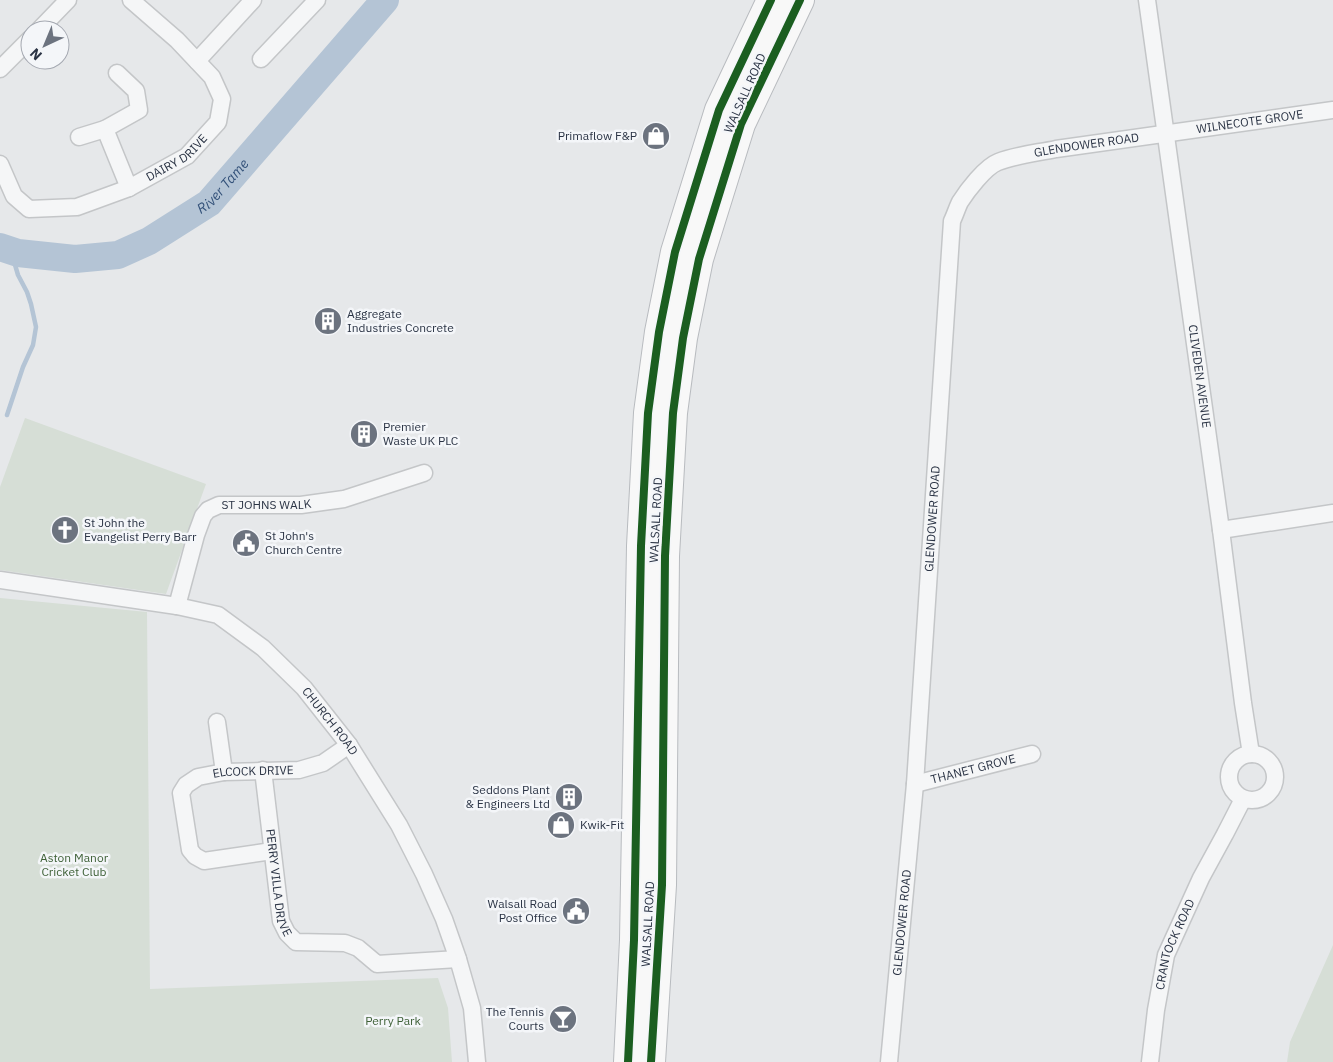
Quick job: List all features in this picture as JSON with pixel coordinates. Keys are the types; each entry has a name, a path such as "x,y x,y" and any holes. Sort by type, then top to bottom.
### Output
{"highway":[{"name":"WALSALL ROAD","path":"628,1062 634,940 641,546 648,413 674,252 719,110 771,0"},
{"name":"WALSALL ROAD","path":"651,1062 662,885 665,556 673,413 683,338 699,259 741,124 800,0"}],"street":[{"path":"48,20 68,0"},
{"name":"DAIRY DRIVE","path":"0,164 14,196 29,210 77,207 129,188 187,156 218,122 222,98 212,77 177,40 131,0"},
{"path":"197,61 253,0"},
{"name":"CLIVEDEN AVENUE","path":"1147,0 1251,754"},
{"path":"261,59 309,2"},
{"path":"0,69 20,49"},
{"path":"79,137 105,129 139,110 136,91 117,73"},
{"name":"WILNECOTE GROVE","path":"1166,134 1333,110"},
{"path":"105,129 129,188"},
{"name":"GLENDOWER ROAD","path":"889,1062 914,784 952,220 959,204 969,190 995,163 1056,149 1166,134"},
{"name":"ST JOHNS WALK","path":"177,606 196,535 203,516 208,510 219,505 301,505 344,499 424,472"},
{"path":"1221,530 1333,513"},
{"name":"CHURCH ROAD","path":"0,580 177,606 218,615 263,648 304,688 349,745 399,824 444,919 472,1008 478,1062"},
{"path":"217,722 224,772"},
{"name":"ELCOCK DRIVE","path":"272,851 204,861 195,856 190,850 182,793 186,785 198,777 224,772 299,770 323,764 349,745"},
{"name":"THANET GROVE","path":"914,784 1032,754"},
{"path":"1248,754 1265,757 1272,765 1276,776 1274,786 1267,795 1258,800 1243,799 1235,794 1231,788 1229,778 1231,766 1239,758 1248,754"},
{"name":"PERRY VILLA DRIVE","path":"263,770 281,920 287,933 296,942 344,943 358,948 377,964 458,959"},
{"name":"CRANTOCK ROAD","path":"1150,1062 1156,1010 1166,955 1201,878 1243,799"}],"green space":[{"path":"25,418 206,484 166,594 0,570 0,487"},
{"name":"Aston Manor Cricket Club","path":"0,598 147,612 150,989 438,978 448,1008 452,1062 0,1062"},
{"path":"1333,945 1333,1062 1287,1062 1290,1042"}],"waterway":[{"name":"River Tame","path":"0,247 18,253 75,259 118,255 149,241 209,203 385,0"},
{"path":"7,415 23,367 33,345 36,327 31,304 18,275 11,251"}],"cycle path":[{"path":"628,1062 634,940 641,546 648,413 659,332 675,252 719,110 771,0"},
{"path":"651,1062 662,885 665,556 673,413 683,338 699,259 741,124 800,0"}],"place":[{"name":"Primaflow F&P","path":"656,136"},
{"name":"Aggregate Industries Concrete","path":"328,321"},
{"name":"Premier Waste UK PLC","path":"364,434"},
{"name":"St John the Evangelist Perry Barr","path":"65,530"},
{"name":"St John's Church Centre","path":"246,543"},
{"name":"Seddons Plant & Engineers Ltd","path":"569,797"},
{"name":"Kwik-Fit","path":"561,825"},
{"name":"Walsall Road Post Office","path":"576,911"},
{"name":"The Tennis Courts","path":"563,1019"}],"park label":[{"name":"Perry Park","path":"393,1021"}]}
